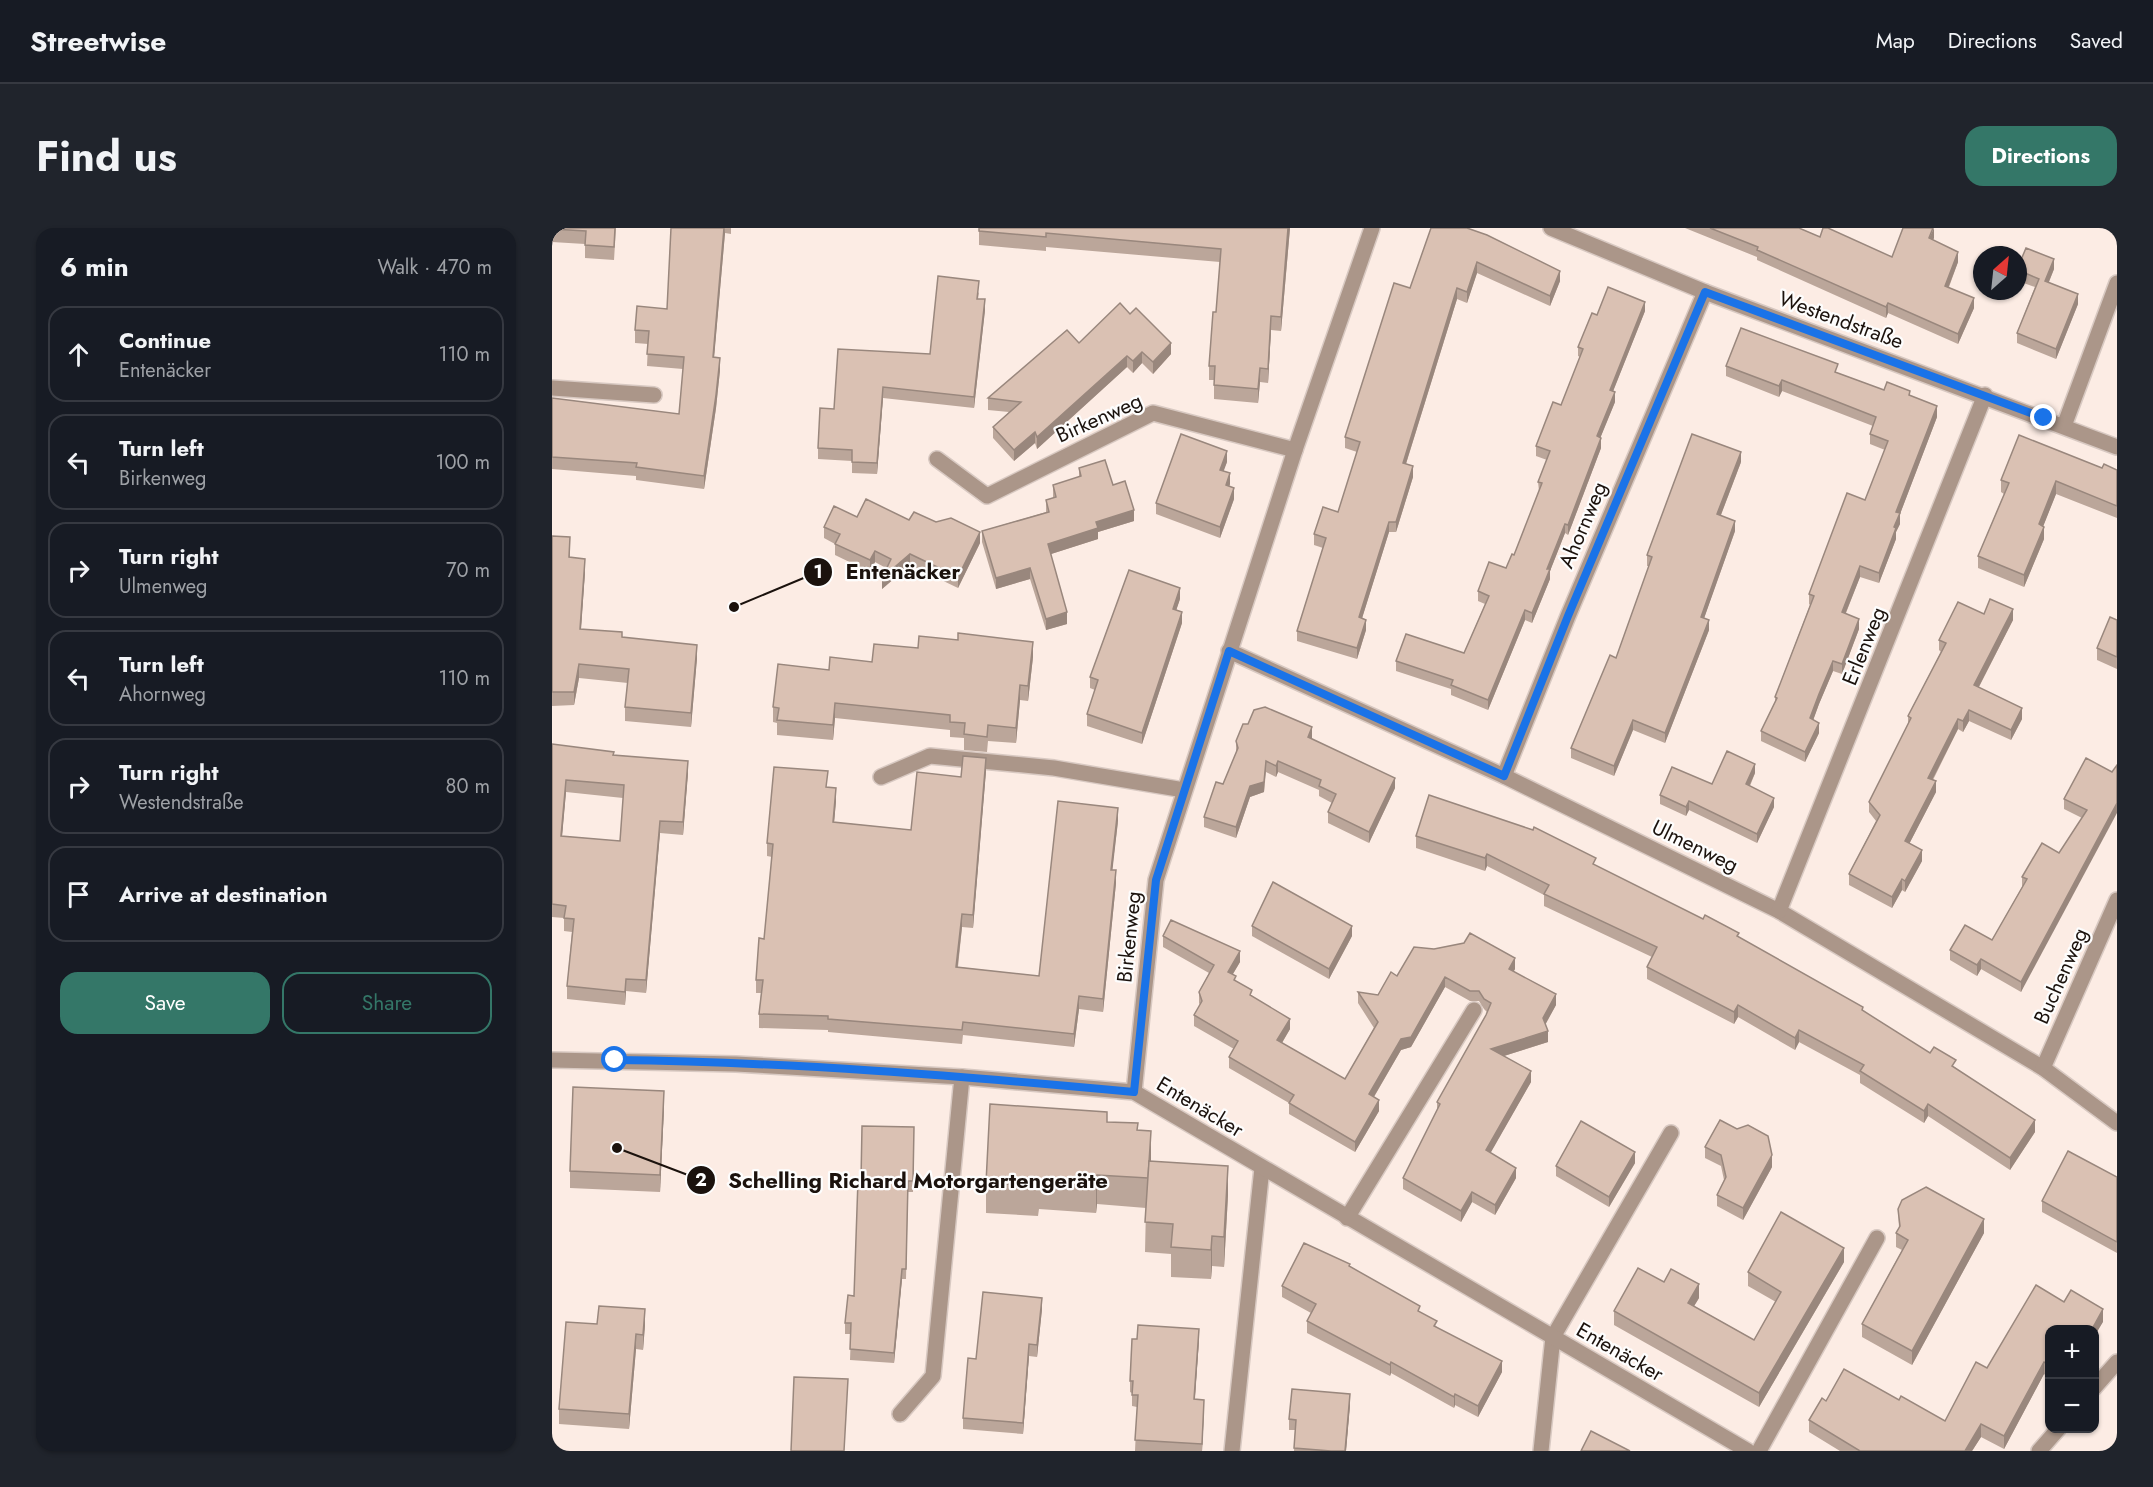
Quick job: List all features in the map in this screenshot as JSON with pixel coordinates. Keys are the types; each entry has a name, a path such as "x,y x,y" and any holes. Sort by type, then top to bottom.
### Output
{"street":[{"name":"Birkenweg","path":"1134,1092 1156,880 1295,450 1372,228"},
{"name":"Westendstraße","path":"1551,228 1705,292 1985,395 2117,447"},
{"path":"2064,426 2117,282"},
{"name":"Ahornweg","path":"1504,776 1568,616 1705,292"},
{"path":"552,388 654,395"},
{"name":"Erlenweg","path":"1779,911 1985,395"},
{"name":"Birkenweg","path":"937,459 987,496 1153,413 1295,450"},
{"name":"Ulmenweg","path":"1229,651 1504,776 1779,911 2043,1068 2117,1123"},
{"path":"880,777 930,756 1054,768 1184,790"},
{"name":"Buchenweg","path":"2043,1068 2117,900"},
{"path":"1347,1218 1474,1010"},
{"name":"Entenäcker","path":"552,1060 690,1061 962,1077 1134,1092 1748,1451"},
{"path":"900,1414 933,1376 962,1077"},
{"path":"1541,1451 1553,1337 1671,1133"},
{"path":"1232,1451 1262,1168"},
{"path":"1759,1451 1877,1239"},
{"path":"2099,1382 2117,1362"},
{"path":"2039,1451 2055,1433"}],"building":[{"path":"552,228 615,228 614,247 585,245 586,231"},
{"path":"671,228 724,228 713,357 720,358 704,476 636,467 637,463 552,457 552,398 679,414 684,357 647,354 649,331 635,330 637,306 667,309"},
{"path":"979,228 1288,228 1281,317 1271,316 1268,369 1260,368 1258,389 1214,385 1215,366 1209,366 1221,249 1046,233 1046,237 979,231"},
{"path":"1431,228 1467,228 1487,235 1560,271 1550,296 1477,262 1467,292 1457,288 1403,463 1413,466 1396,522 1389,522 1359,617 1366,620 1357,648 1297,631 1326,538 1314,534 1323,507 1338,512 1360,442 1345,437 1394,283 1410,288"},
{"path":"1710,228 1799,228 1820,237 1823,228 1828,228 1892,257 1903,228 1933,228 1929,238 1958,252 1945,286 1973,298 1973,300 1958,334 1888,303 1886,307 1757,250 1758,247"},
{"path":"2027,248 2054,259 2045,281 2078,294 2056,349 2017,333 2039,279 2027,274"},
{"path":"938,276 979,281 977,299 985,299 974,397 883,387 877,463 852,462 852,450 818,448 820,408 834,409 838,349 930,354"},
{"path":"1608,287 1645,302 1610,390 1615,392 1597,436 1601,438 1568,525 1565,524 1532,613 1525,610 1488,700 1451,685 1453,680 1396,661 1406,634 1464,653 1489,596 1478,591 1489,562 1506,568 1512,554 1514,555 1542,483 1538,482 1550,451 1536,446 1553,402 1561,405 1583,349 1578,347 1592,313 1597,315"},
{"path":"1120,303 1130,314 1136,308 1171,343 1153,362 1142,352 1133,361 1127,356 1037,437 1035,432 1014,450 993,427 1021,402 988,398 1067,330 1079,343"},
{"path":"1741,328 1838,364 1835,372 1884,390 1887,382 1910,391 1909,395 1937,406 1896,512 1900,513 1894,527 1896,528 1879,573 1860,566 1842,612 1859,619 1842,664 1833,661 1819,694 1810,718 1819,723 1805,752 1761,731 1777,698 1775,697 1814,596 1809,594 1847,493 1865,500 1888,441 1870,434 1876,417 1782,380 1779,386 1726,366"},
{"path":"1181,434 1227,451 1220,470 1230,473 1226,485 1234,488 1220,527 1156,503"},
{"path":"1692,434 1741,452 1717,514 1735,521 1701,617 1709,620 1665,733 1633,720 1614,766 1571,748 1610,655 1616,658 1652,557 1647,555"},
{"path":"2019,435 2102,468 2104,464 2117,470 2117,506 2056,481 2039,524 2044,527 2024,575 1978,556 2009,483 2001,480"},
{"path":"1105,460 1113,485 1125,481 1134,510 1096,522 1098,528 1048,544 1067,612 1046,619 1030,568 996,578 982,531 1049,512 1046,500 1056,497 1053,485 1081,476 1079,468"},
{"path":"866,499 909,520 914,512 936,522 951,518 980,532 958,577 910,554 882,578 891,559 875,551 870,560 835,544 840,534 824,527 834,506 857,517"},
{"path":"552,536 570,537 569,557 585,559 580,629 622,632 622,637 697,645 691,713 625,707 629,669 579,664 574,692 552,692"},
{"path":"1129,570 1180,588 1173,609 1182,612 1142,733 1087,714 1098,680 1090,677"},
{"path":"1990,599 2013,609 1974,685 2022,708 2011,730 1969,710 1963,721 1958,719 1928,778 1936,781 1905,841 1922,850 1905,881 1902,879 1892,897 1849,874 1880,815 1869,802 1911,718 1908,716 1946,643 1939,640 1958,602 1984,614"},
{"path":"2110,617 2117,620 2117,657 2097,648"},
{"path":"958,633 1033,642 1028,686 1020,685 1016,728 988,725 987,737 964,734 965,723 950,722 950,715 835,703 833,725 777,720 779,708 773,707 778,664 829,670 830,657 872,662 874,644 918,648 919,636 958,640"},
{"path":"1265,707 1312,727 1308,737 1395,778 1369,832 1328,812 1336,794 1319,786 1321,780 1278,761 1276,766 1266,761 1264,782 1250,786 1236,827 1204,817 1216,782 1223,784 1238,748 1236,741 1243,724 1248,724 1254,710"},
{"path":"552,744 614,752 613,755 688,761 683,822 660,821 646,980 626,979 625,992 567,986 574,919 564,918 566,906 552,904","holes":["566,780 624,785 620,841 561,836"]},
{"path":"1727,751 1755,764 1746,784 1774,798 1757,834 1689,801 1686,807 1660,795 1672,767 1712,784"},
{"path":"963,756 986,758 973,915 962,914 956,967 1039,976 1058,801 1118,808 1111,870 1116,870 1103,999 1079,996 1074,1034 963,1022 962,1030 828,1019 828,1016 759,1014 763,980 756,980 759,938 764,939 773,844 767,843 774,767 828,771 826,787 836,788 833,822 911,830 917,772 961,777"},
{"path":"2086,758 2112,772 2117,765 2117,803 2021,982 1981,959 1977,965 1950,950 1965,925 1992,940 2027,879 2022,877 2042,843 2059,853 2087,810 2064,799"},
{"path":"1429,795 1533,830 1534,827 1596,858 1593,864 1703,919 1705,915 1739,933 1737,936 1863,1007 1862,1010 1930,1053 1934,1047 1956,1060 1952,1066 2035,1120 2010,1158 1928,1104 1924,1111 1860,1071 1864,1065 1799,1030 1795,1038 1738,1005 1734,1012 1647,967 1657,947 1544,894 1549,885 1487,854 1485,858 1416,836"},
{"path":"1273,882 1352,926 1329,969 1252,926"},
{"path":"1171,920 1240,951 1228,972 1236,976 1234,980 1252,990 1250,995 1290,1019 1277,1040 1345,1079 1378,1022 1358,992 1378,995 1391,972 1397,976 1414,947 1434,949 1464,943 1470,933 1515,958 1509,969 1556,994 1543,1018 1548,1031 1491,1049 1531,1071 1486,1150 1516,1168 1495,1205 1472,1192 1461,1211 1403,1178 1440,1104 1437,1102 1491,1003 1484,999 1479,991 1470,991 1445,977 1411,1037 1401,1039 1369,1094 1379,1100 1355,1142 1289,1103 1294,1095 1229,1057 1238,1041 1194,1015 1202,1001 1199,992 1214,965 1163,936"},
{"path":"573,1087 664,1091 660,1175 570,1171"},
{"path":"990,1104 1107,1112 1107,1122 1138,1123 1137,1130 1151,1131 1148,1178 1097,1175 1096,1183 1039,1180 1038,1186 986,1183"},
{"path":"1720,1120 1737,1129 1748,1125 1768,1136 1772,1155 1743,1208 1717,1195 1726,1177 1721,1155 1705,1147"},
{"path":"1581,1121 1635,1152 1609,1197 1556,1166"},
{"path":"862,1126 914,1127 913,1181 908,1181 906,1269 902,1269 894,1353 850,1349 851,1323 845,1323 848,1295 854,1296"},
{"path":"2068,1151 2117,1177 2117,1242 2042,1201"},
{"path":"1149,1161 1228,1166 1224,1237 1212,1236 1211,1250 1171,1247 1173,1224 1145,1222"},
{"path":"1926,1187 1984,1219 1912,1351 1862,1324 1908,1240 1896,1233 1900,1226 1898,1209 1902,1200"},
{"path":"1781,1212 1844,1248 1759,1393 1614,1311 1638,1268 1664,1282 1671,1269 1699,1284 1688,1303 1754,1340 1781,1292 1748,1272"},
{"path":"1304,1243 1350,1264 1349,1266 1420,1306 1418,1311 1437,1321 1434,1326 1502,1361 1478,1406 1455,1394 1454,1397 1391,1362 1390,1365 1307,1321 1316,1304 1282,1286"},
{"path":"2036,1285 2064,1302 2071,1290 2103,1309 2094,1325 2045,1325 2045,1363 2004,1436 1981,1424 1965,1451 1860,1451 1809,1420 1822,1398 1826,1401 1844,1369 1899,1400 1901,1396 1945,1421 1976,1362 1987,1368"},
{"path":"983,1292 1042,1298 1037,1345 1029,1344 1023,1423 963,1418 968,1358 976,1359"},
{"path":"599,1306 645,1309 643,1335 636,1334 629,1414 559,1409 566,1322 597,1324"},
{"path":"1138,1325 1199,1329 1194,1399 1204,1400 1202,1444 1135,1440 1138,1395 1132,1395 1133,1381 1130,1381 1132,1339 1137,1339"},
{"path":"794,1377 848,1379 844,1451 791,1451"},
{"path":"1292,1389 1350,1394 1345,1451 1294,1448 1296,1420 1289,1419"},
{"path":"1591,1431 1630,1451 1581,1451"}],"place":[{"name":"Entenäcker","path":"734,607"},
{"name":"Schelling Richard Motorgartengeräte","path":"617,1148"}],"route":[{"path":"615,1060 678,1061 962,1077 1134,1092 1156,880 1229,651 1504,776 1568,616 1705,292 2044,418"}]}
